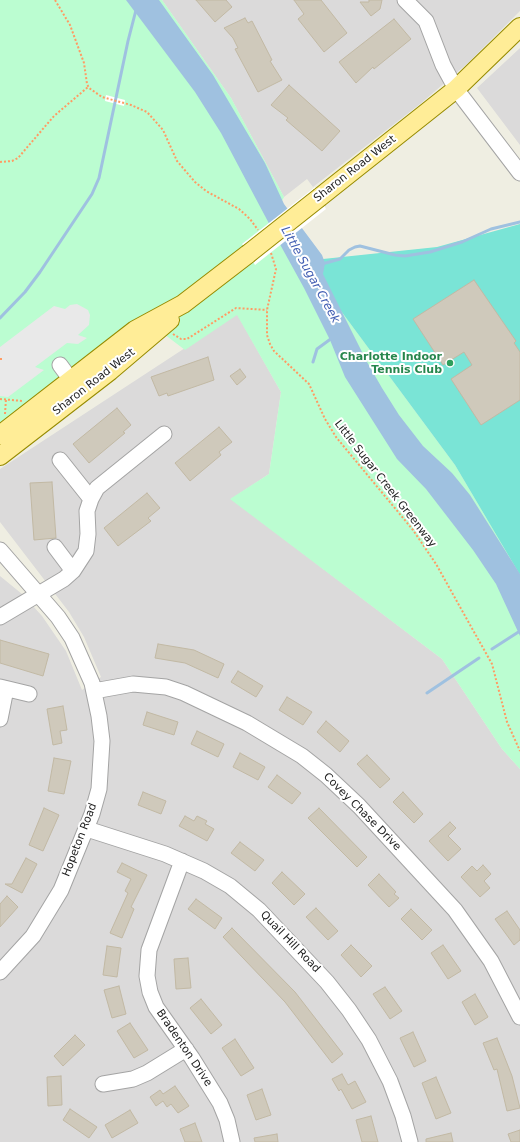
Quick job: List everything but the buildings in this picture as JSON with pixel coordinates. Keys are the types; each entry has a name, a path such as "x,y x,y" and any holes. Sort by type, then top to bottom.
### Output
{"main road":[{"name":"Sharon Road West","path":"2,428 71,380 135,330 183,304 248,254 456,89 520,27"},
{"name":"Sharon Road West","path":"0,456 149,338 174,316 183,304"}],"street":[{"path":"405,0 426,21 443,65 456,89 520,173"},
{"path":"60,365 71,380"},
{"path":"0,616 38,594 73,571 81,561 87,545 87,511 91,499 102,483 164,434"},
{"path":"60,460 91,499"},
{"path":"55,547 73,571"},
{"name":"Hopeton Road","path":"0,550 58,617 72,638 84,661 94,691 101,734 101,767 98,789 87,829 54,903 33,936 0,972"},
{"name":"Covey Chase Drive","path":"94,691 133,684 150,684 166,687 184,693 247,722 302,756 326,775 359,806 455,910 491,961 520,1017"},
{"path":"0,719 3,688 29,694"},
{"name":"Quail Hill Road","path":"87,829 165,854 219,878 240,893 259,910 327,982 349,1010 374,1048 403,1116 410,1142"},
{"name":"Bradenton Drive","path":"182,861 149,950 146,968 150,992 156,1007 186,1049 220,1103 227,1120 232,1142"},
{"path":"103,1084 133,1079 147,1074 186,1049"}],"path":[{"path":"55,0 70,25 84,62 88,86 105,98 126,103 147,112 163,130 177,161 195,182 213,195"},
{"path":"0,162 12,161 18,158 54,116 88,86"},
{"name":"Little Sugar Creek Greenway","path":"269,298 267,310 267,335 272,347 309,384 329,428 421,542 448,584 492,664 507,722 520,751"},
{"path":"171,332 179,338 187,339 232,309 243,307 267,310"},
{"path":"0,399 30,401"},
{"path":"2,428 6,399"}],"shaded area":[{"path":"162,0 520,0 520,11 469,62 420,104 313,187 307,179 284,197 231,98"},
{"path":"520,48 520,145 477,88"},
{"name":"Charlotte Indoor Tennis Club","path":"520,224 520,575 455,465 304,261 437,247"},
{"path":"77,304 88,310 90,315 89,325 78,335 87,338 78,344 67,343 35,367 44,370 8,397 0,396 0,347 54,306 65,309 70,305"},
{"path":"237,314 281,392 269,474 231,499 442,659 502,749 520,769 520,1142 0,1142 0,576 22,594 42,616 66,651 82,690 101,677 84,637 69,612 0,522 0,469"}],"green space":[{"path":"0,0 162,0 231,98 284,197 276,213 304,261 455,465 520,575 520,769 502,749 442,659 230,499 269,474 281,392 237,315 185,350 143,318 0,424"}],"water":[{"name":"Little Sugar Creek","path":"126,0 159,0 213,75 265,163 284,204 322,255 325,263 323,274 367,362 382,388 399,415 423,446 452,473 470,495 520,574 520,636 496,584 473,550 426,489 397,459 345,377 330,340 304,288 221,133 195,92"}],"pier":[{"path":"106,95 125,100 124,106 105,101"},
{"path":"315,187 326,209 255,265 242,244"}],"waterway":[{"path":"0,318 25,292 40,272 92,194 99,178 136,10"},
{"path":"322,264 340,259 349,250 360,246 405,256 430,252 462,242 491,229 520,222"},
{"path":"313,362 317,349 332,338"},
{"path":"492,649 520,631"},
{"path":"427,693 479,658"}],"place":[{"name":"Charlotte Indoor Tennis Club","path":"450,363"}]}
